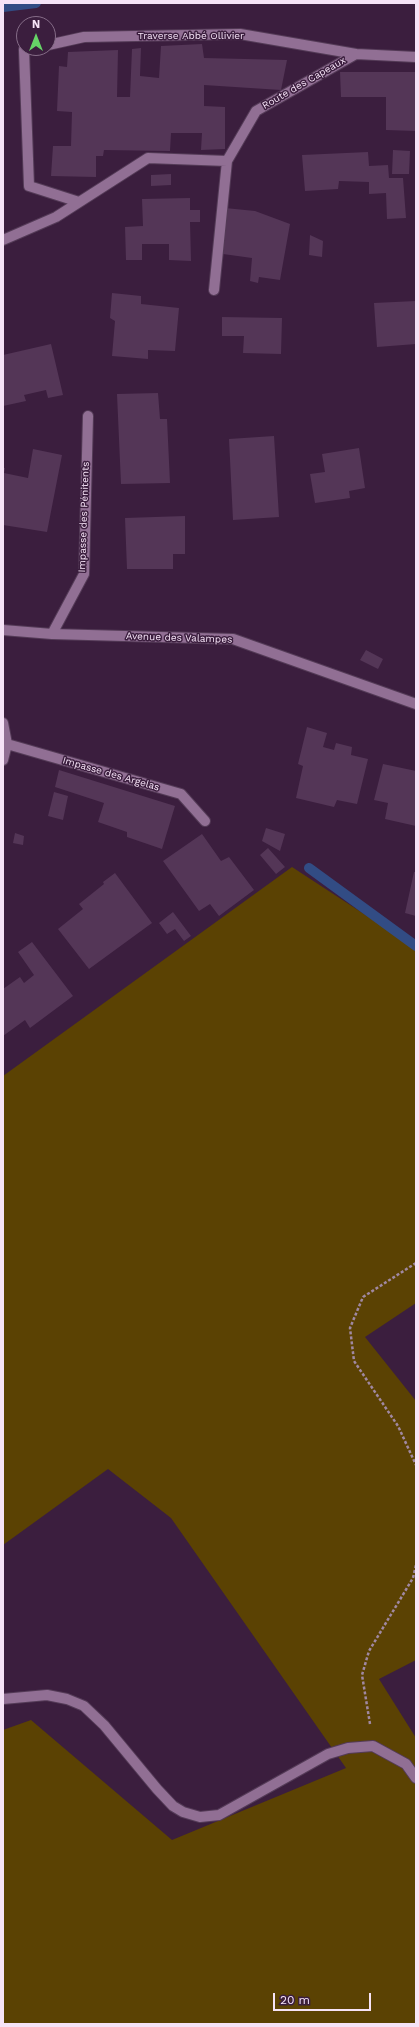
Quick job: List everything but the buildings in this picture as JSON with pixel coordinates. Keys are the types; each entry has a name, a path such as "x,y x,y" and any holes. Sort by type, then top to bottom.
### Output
{"street":[{"name":"Traverse Abbé Ollivier","path":"56,43 84,37 240,34 356,54"},
{"name":"Route des Capeaux","path":"227,161 256,111 356,54 416,57"},
{"path":"24,56 29,186 79,202"},
{"path":"3,240 56,218 148,158 227,161 214,290"},
{"name":"Impasse des Pénitents","path":"52,634 84,574 88,416"},
{"name":"Avenue des Valampes","path":"3,630 52,634 233,639 416,704"},
{"path":"3,723 7,744 3,760"},
{"name":"Impasse des Argelas","path":"7,744 181,794 205,821"},
{"path":"3,1699 47,1695 67,1698 84,1706 104,1725 157,1790 173,1806 183,1812 200,1817 220,1814 328,1754 348,1748 373,1746 406,1764 416,1778"}],"path":[{"path":"416,1263 363,1297 350,1328 354,1361 398,1426 416,1465"},
{"path":"373,1746 362,1675 369,1651 413,1578 416,1565"}],"shaded area":[{"path":"292,867 416,948 416,1303 365,1337 416,1401 416,1660 379,1679 416,1738 416,2024 3,2024 3,1730 31,1720 172,1840 346,1768 171,1518 108,1469 3,1545 3,1076"}],"waterway":[{"path":"3,7 36,3"},
{"path":"309,868 416,946"}]}
